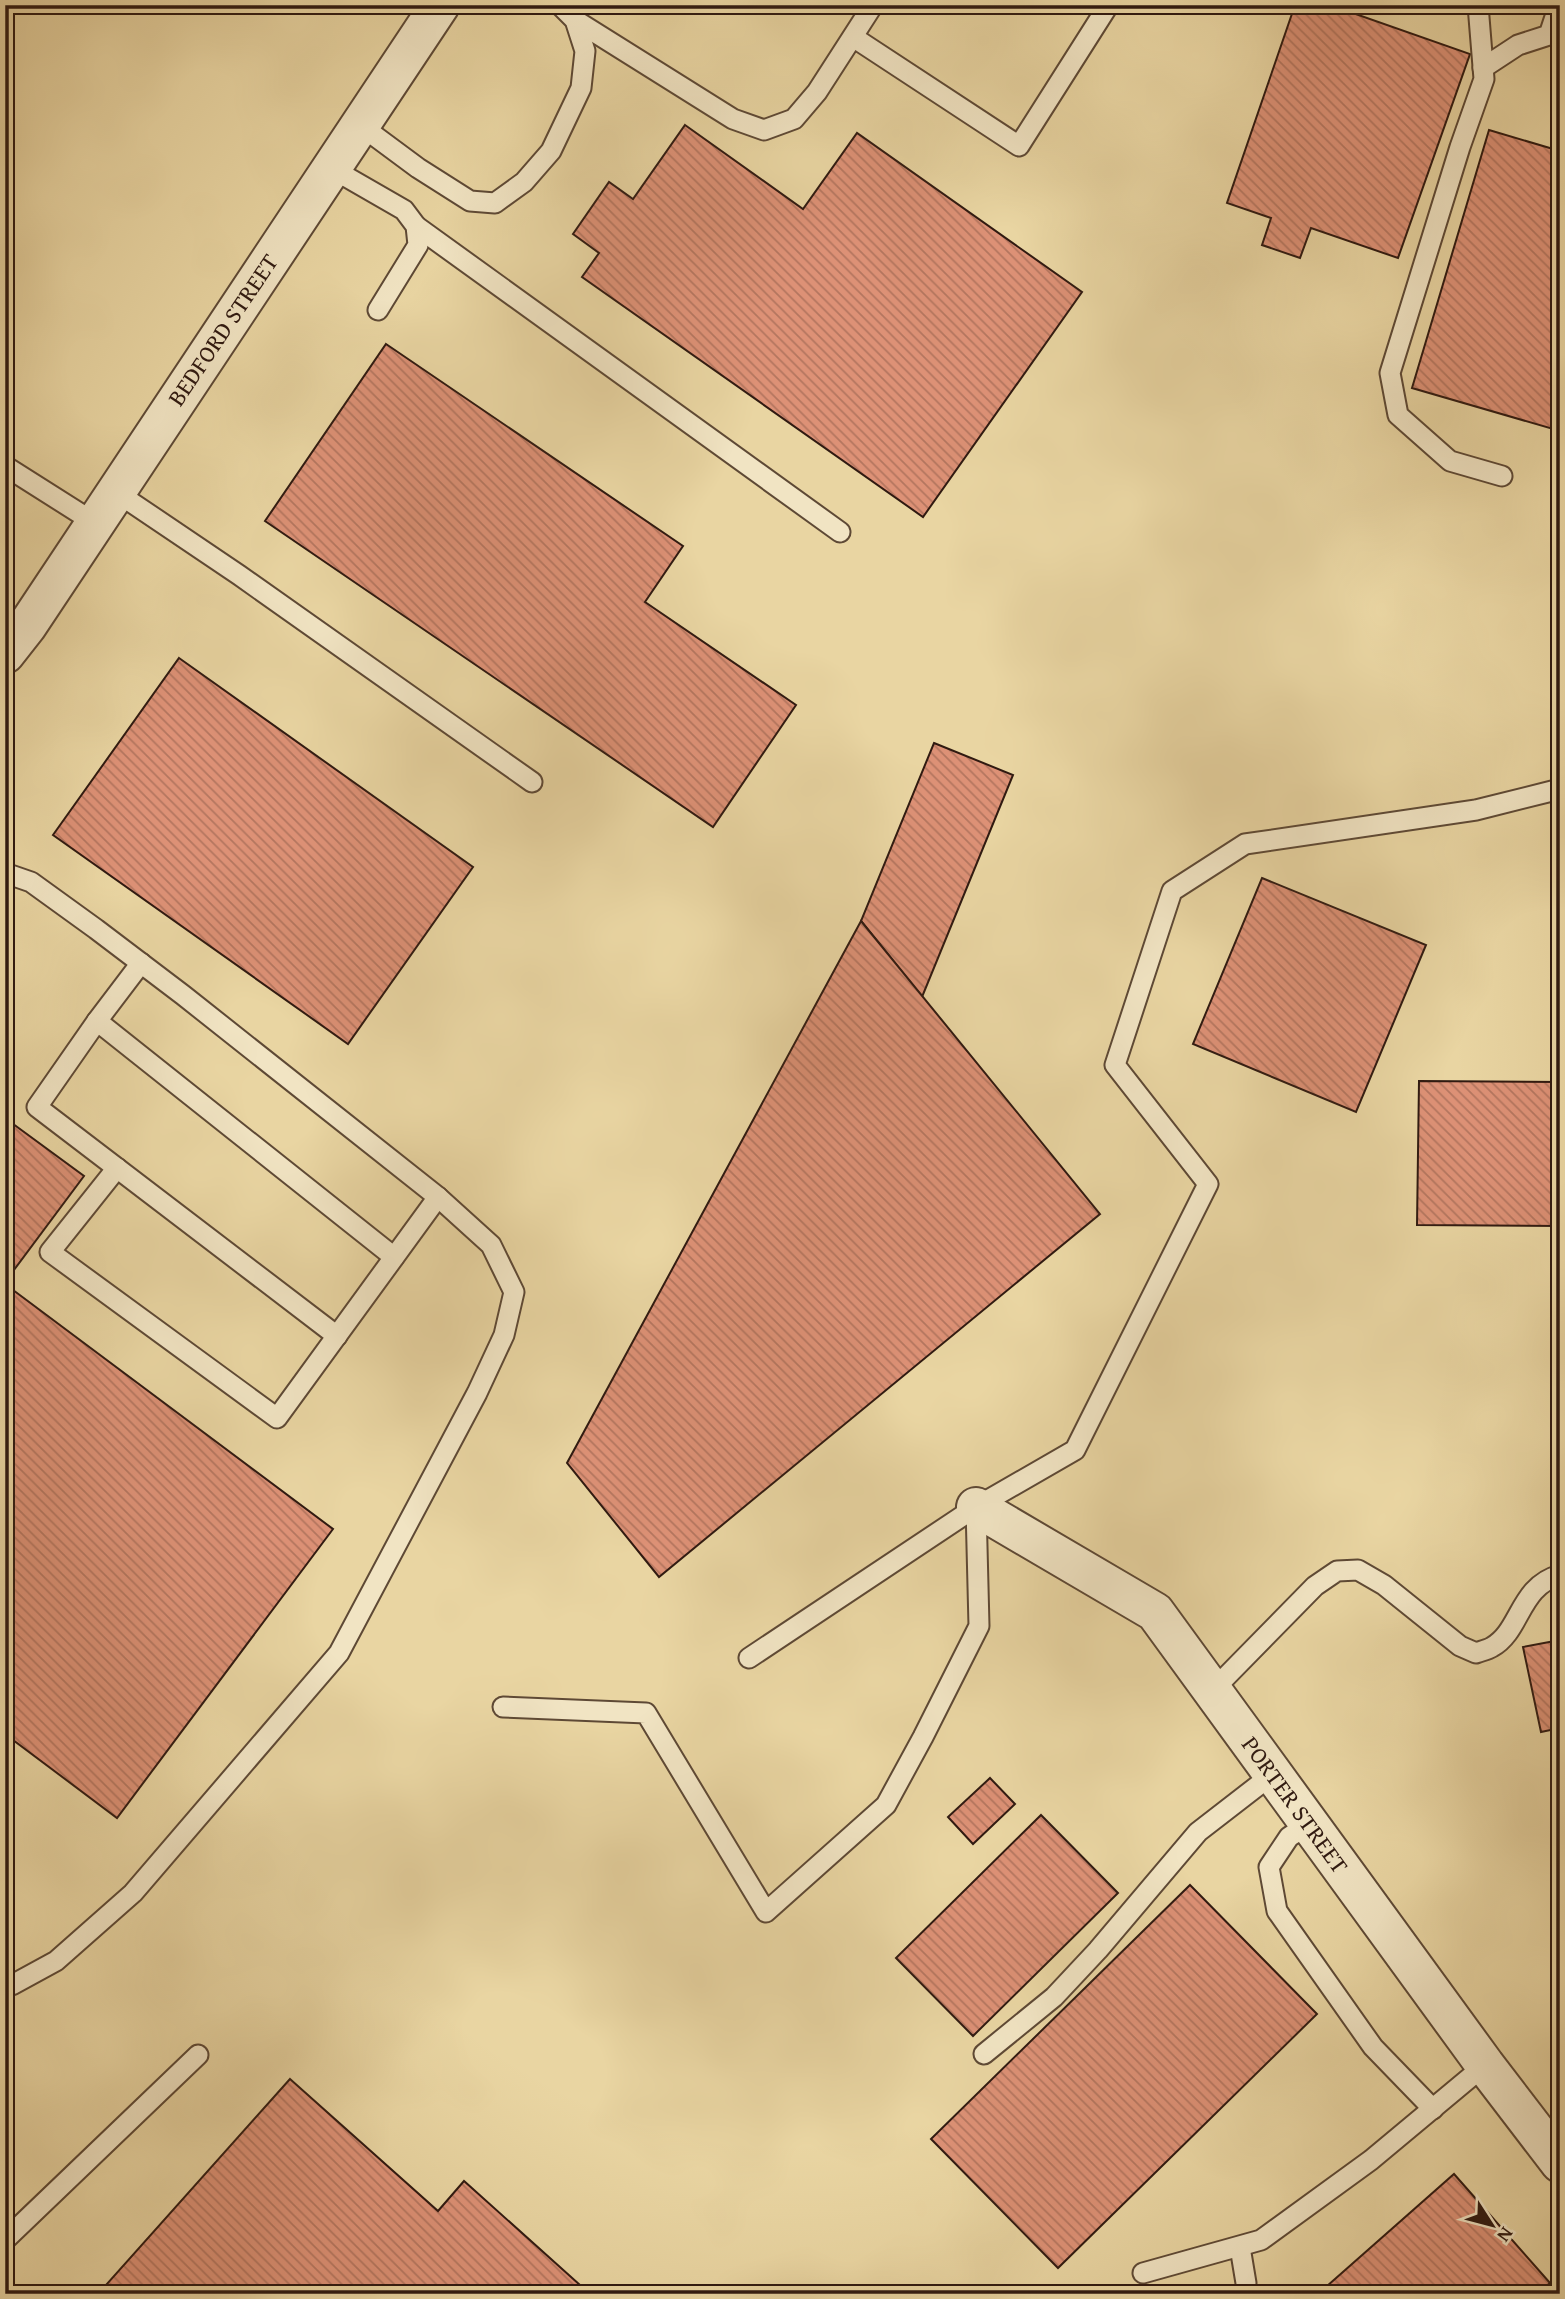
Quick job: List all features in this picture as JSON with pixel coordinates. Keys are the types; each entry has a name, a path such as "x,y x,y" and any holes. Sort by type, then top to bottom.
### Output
{"street":[{"name":"BEDFORD STREET","path":"5,654 27,626 440,5"},
{"name":"PORTER STREET","path":"976,1507 1155,1612 1485,2065 1560,2163"}],"lane":[{"path":"560,5 575,20 733,119 764,130 794,120 817,92 873,5"},
{"path":"1478,5 1484,79 1460,147 1390,373 1398,415 1450,461 1502,476"},
{"path":"1483,68 1518,45 1549,35 1559,8"},
{"path":"853,37 1019,146 1106,9"},
{"path":"360,124 418,168 470,201 495,203 524,182 551,151 581,88 585,51 575,20"},
{"path":"331,168 404,210 416,226 840,532"},
{"path":"378,310 418,245 416,226"},
{"path":"5,466 106,507 250,583 533,782"},
{"path":"750,1658 976,1507 1075,1450 1208,1184 1115,1065 1172,891 1245,844 1476,810 1560,789"},
{"path":"5,873 31,883 141,963 438,1197 491,1245 514,1292 505,1335 477,1393 339,1653 133,1893 56,1961 12,1985 5,1985"},
{"path":"141,963 37,1107 337,1336"},
{"path":"97,1021 394,1257"},
{"path":"117,1168 50,1252 277,1418 438,1197"},
{"path":"503,1707 646,1713 766,1912 886,1805 923,1737 979,1626 976,1507"},
{"path":"1212,1690 1315,1586 1337,1571 1358,1570 1384,1585 1460,1646 1476,1653 1494,1646 1507,1632 1535,1589 1550,1578 1560,1575"},
{"path":"984,2054 1054,1997 1106,1941 1198,1832 1273,1774"},
{"path":"1310,1824 1290,1838 1269,1867 1277,1911 1373,2047 1433,2109"},
{"path":"5,2241 198,2055"},
{"path":"1143,2273 1261,2240 1371,2161 1485,2065"},
{"path":"1240,2246 1246,2283 1245,2294"}],"building":[{"path":"1295,5 1330,5 1470,54 1398,258 1311,228 1300,258 1262,245 1271,218 1227,203"},
{"path":"685,125 803,209 857,133 1082,292 923,517 582,277 599,253 573,234 609,182 633,199"},
{"path":"1489,130 1560,151 1560,431 1412,388"},
{"path":"386,344 683,546 645,602 796,705 713,827 265,521"},
{"path":"179,658 473,867 348,1044 53,835"},
{"path":"934,743 1013,775 922,997 861,921"},
{"path":"1262,878 1426,945 1356,1112 1193,1044"},
{"path":"861,921 1100,1214 659,1577 567,1463"},
{"path":"1419,1081 1560,1082 1560,1226 1417,1225"},
{"path":"5,1118 84,1176 5,1282"},
{"path":"5,1284 333,1529 117,1818 5,1734"},
{"path":"1560,1640 1560,1728 1541,1732 1523,1647"},
{"path":"990,1778 1015,1804 973,1844 948,1817"},
{"path":"1041,1815 1118,1893 973,2036 896,1958"},
{"path":"1190,1885 1317,2014 1058,2268 931,2139"},
{"path":"290,2079 438,2211 464,2181 590,2294 98,2294"},
{"path":"1454,2174 1550,2283 1538,2294 1318,2294"}]}
